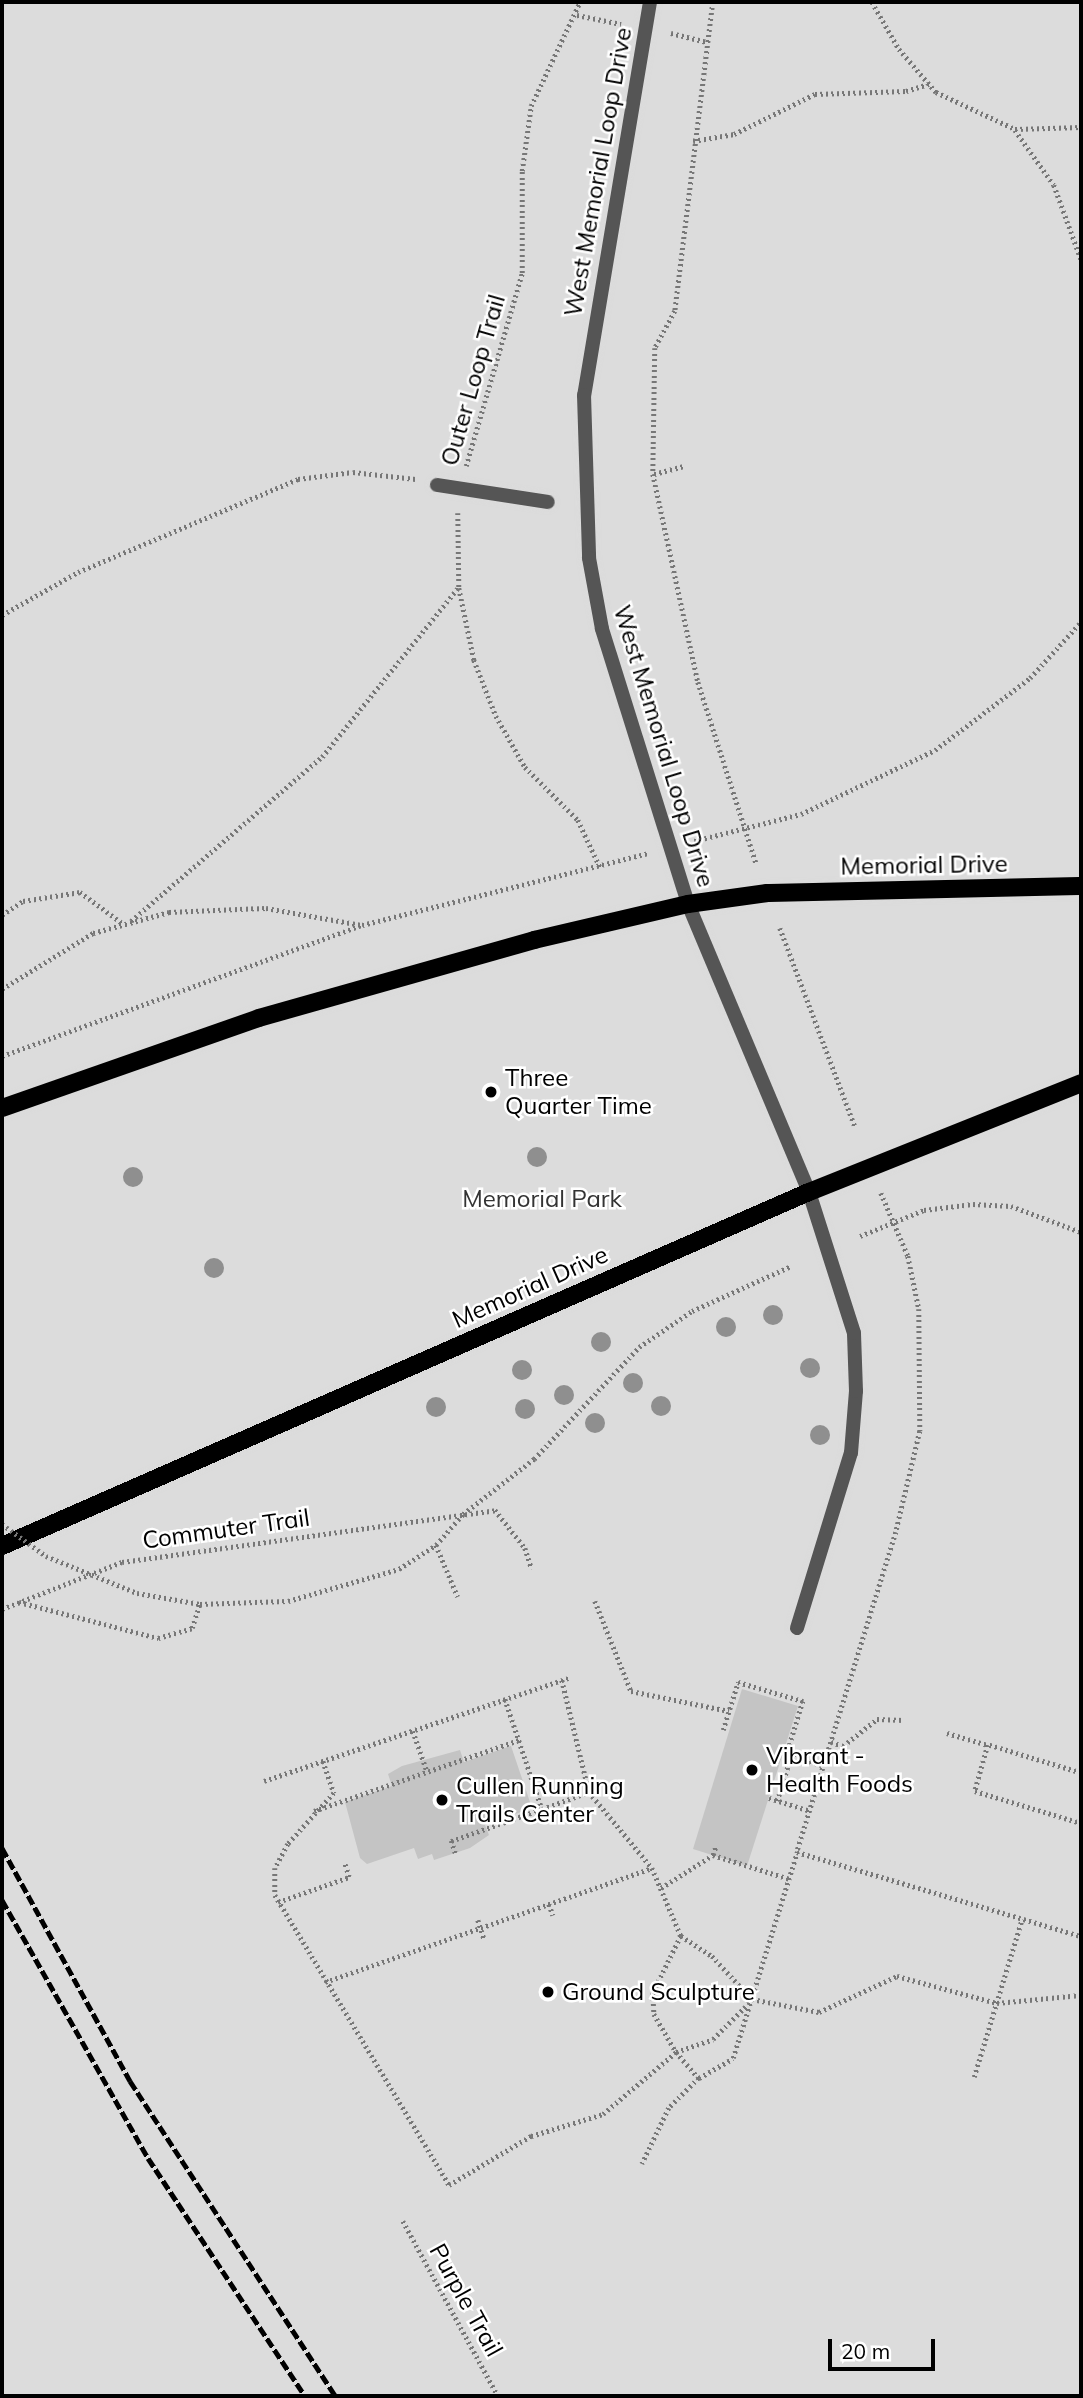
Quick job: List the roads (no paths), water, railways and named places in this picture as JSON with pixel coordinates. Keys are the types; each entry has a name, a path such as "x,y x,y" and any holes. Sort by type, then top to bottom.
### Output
{"main road":[{"name":"Memorial Drive","path":"2,1108 259,1018 534,940 688,904 767,893 1081,886"},
{"name":"Memorial Drive","path":"2,1546 809,1192 1081,1083"}],"street":[{"name":"West Memorial Loop Drive","path":"650,2 584,395 583,506 602,629 688,904 809,1192 854,1333 856,1391 851,1454 797,1628"},
{"path":"437,485 548,502"}],"railway":[{"path":"2,1848 130,2081 335,2396"},
{"path":"2,1900 148,2158 305,2396"}],"place":[{"name":"Three Quarter Time","path":"491,1092"},
{"name":"Vibrant - Health Foods","path":"752,1770"},
{"name":"Cullen Running Trails Center","path":"442,1800"},
{"name":"Ground Sculpture","path":"548,1992"}],"park label":[{"name":"Memorial Park","path":"542,1199"}]}
